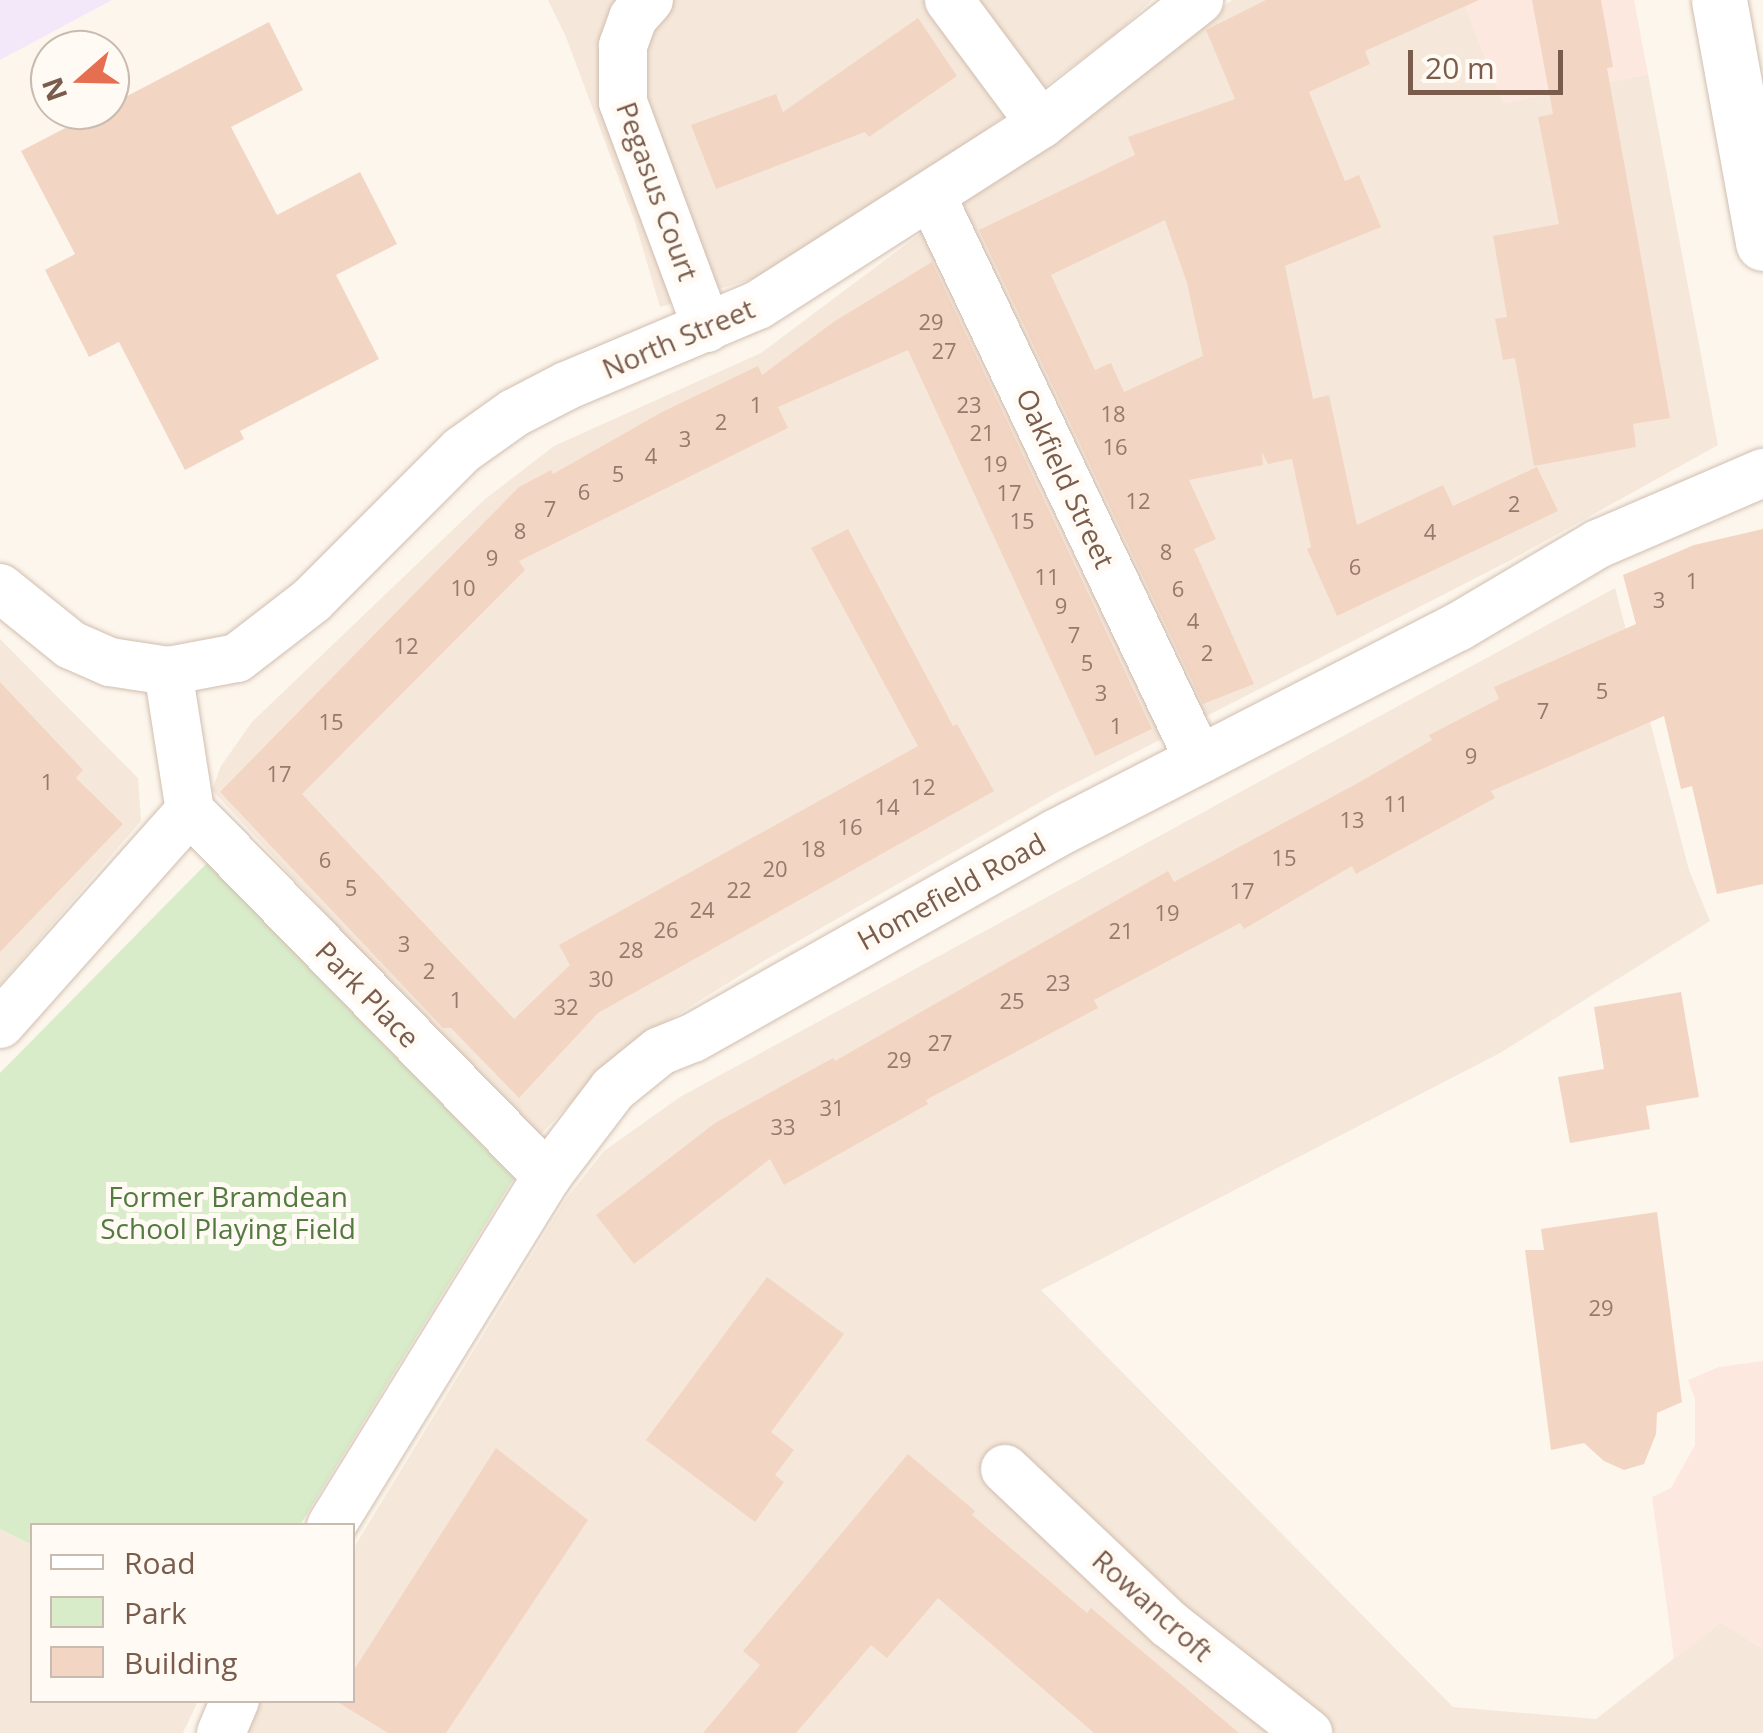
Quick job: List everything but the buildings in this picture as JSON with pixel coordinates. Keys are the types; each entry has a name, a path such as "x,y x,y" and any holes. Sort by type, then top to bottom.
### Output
{"main road":[{"path":"1719,0 1763,244"}],"street":[{"name":"Pegasus Court","path":"649,0 633,18 623,46 623,102 708,328"},
{"path":"949,0 1041,124"},
{"name":"North Street","path":"0,588 71,645 110,662 168,671 237,658 312,600 462,450 514,413 566,386 758,305 1041,124 1199,0"},
{"name":"Oakfield Street","path":"932,197 1200,760"},
{"name":"Homefield Road","path":"333,1523 547,1176 613,1090 660,1051 692,1038 940,896 1458,627 1598,544 1763,473"},
{"path":"0,1024 190,811 168,671"},
{"name":"Park Place","path":"190,811 547,1176"},
{"name":"Rowancroft","path":"1005,1469 1169,1624 1308,1733"},
{"path":"220,1733 234,1703"}],"shaded area":[{"path":"0,0 112,0 56,30 30,30 30,44 0,60"},
{"path":"548,0 1152,0 1118,32 971,141 772,273 660,307 635,222 566,37"},
{"path":"1232,0 1463,0 1503,103 1648,74 1718,445 1511,560 1056,793 757,965 621,1050 540,1135 377,969 212,790 221,766 252,722 484,500 554,446 761,353"},
{"path":"1463,0 1634,0 1648,74 1503,103"},
{"path":"1615,588 1689,870 1710,921 1500,1053 1041,1290 1453,1707 1596,1719 1721,1622 1763,1649 1763,1733 245,1733 255,1703 355,1703 355,1546 566,1199 604,1151 680,1097"},
{"path":"0,639 138,778 141,821 0,985"},
{"path":"1763,1361 1763,1649 1721,1622 1674,1659 1652,1497 1671,1488 1695,1445 1695,1399 1688,1380 1719,1367"},
{"path":"0,1529 30,1544 30,1703 197,1703 183,1733 0,1733"}],"green space":[{"name":"Former Bramdean School Playing Field","path":"207,863 514,1178 301,1523 30,1523 30,1544 0,1529 0,1073"}]}
